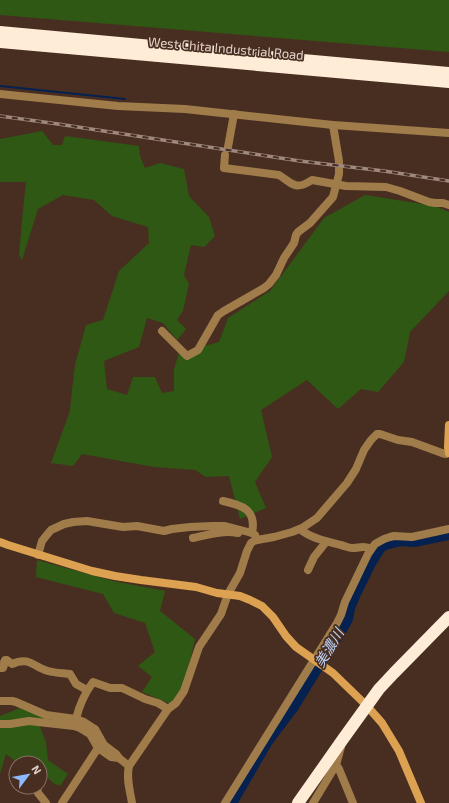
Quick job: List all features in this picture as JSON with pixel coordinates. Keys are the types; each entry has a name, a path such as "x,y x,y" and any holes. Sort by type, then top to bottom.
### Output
{"highway":[{"name":"West Chita Industrial Road","path":"0,32 449,73"},
{"name":"West Chita Industrial Road","path":"0,42 449,82"},
{"path":"298,803 380,689 449,616"}],"street":[{"path":"0,94 118,106 185,109 333,125 449,133"},
{"path":"228,146 234,114"},
{"path":"162,331 187,356 198,350 218,316 224,310 264,288 276,276 284,258 294,243 296,235 303,227 310,223 333,197 339,174 339,161 333,125"},
{"path":"225,155 224,168 279,175 295,186 304,185 312,180 346,186 386,187 429,202 449,204"},
{"path":"193,538 217,533 235,532 256,540 274,537 300,529 318,518 347,484 356,469 364,450 377,434 412,442 442,453 449,453 449,425"},
{"path":"222,501 238,504 246,508 252,518 252,533"},
{"path":"38,555 42,541 51,530 64,524 87,521 123,527 141,526 164,531 178,528 226,526 252,533 255,535 256,540"},
{"path":"300,529 305,533 326,542 354,548 366,547 371,549"},
{"path":"225,803 337,623 341,615 344,602 371,549 379,541 390,537 412,537 449,529"},
{"path":"132,803 128,779 129,766 168,709 176,703 184,690 199,647 221,614 228,594 240,573 247,551 256,540"},
{"path":"0,542 92,571 115,576 196,587 240,596 262,606 273,617 286,636 296,647 333,673 382,723 399,751 421,803"},
{"path":"308,570 314,557 326,542"},
{"path":"0,668 4,667 5,660 12,664 22,660 28,661 47,671 59,674 70,674 76,684 87,690"},
{"path":"76,719 87,690 93,682 110,688 122,688 145,699 158,703 168,709"},
{"path":"0,701 16,702 46,715 76,719 84,722 95,729 104,745 129,766"},
{"path":"0,724 29,721 74,726 90,734 98,748 111,756 119,758"},
{"path":"313,803 336,765 343,739"},
{"path":"62,803 98,748"},
{"path":"336,765 340,768 353,803"},
{"path":"40,795 46,803"}],"green space":[{"path":"0,0 449,0 449,52 0,15"},
{"path":"42,131 53,145 62,145 65,136 139,146 140,156 145,168 160,163 184,169 189,196 209,217 215,236 204,247 191,245 184,275 189,284 183,311 177,320 186,329 177,340 163,323 147,318 139,347 104,361 107,389 127,395 133,377 155,377 162,393 174,391 174,369 179,353 219,342 228,318 270,291 324,218 365,195 435,206 449,212 449,291 410,332 404,362 378,392 361,389 338,409 307,380 261,410 272,457 255,482 266,508 240,519 229,476 206,477 195,470 154,467 82,454 73,466 51,463 70,411 75,365 86,325 103,320 119,271 149,243 148,227 112,216 94,200 63,195 38,209 22,260 19,255 26,182 0,182 0,139"},
{"path":"37,560 113,581 165,591 160,611 195,639 184,688 171,704 142,692 152,677 138,666 155,652 145,623 114,613 103,594 36,577"},
{"path":"20,708 46,718 40,727 46,742 47,755 8,756 6,754 0,774 0,716"},
{"path":"48,760 68,774 60,786 53,783 48,778"}],"waterway":[{"path":"0,86 125,99"},
{"name":"美濃川","path":"231,803 267,741 292,708 341,630 347,619 349,608 355,594 370,563 380,547 385,544 401,540 414,541 449,534"}],"railway":[{"path":"0,116 300,161 384,171 449,181"}]}
